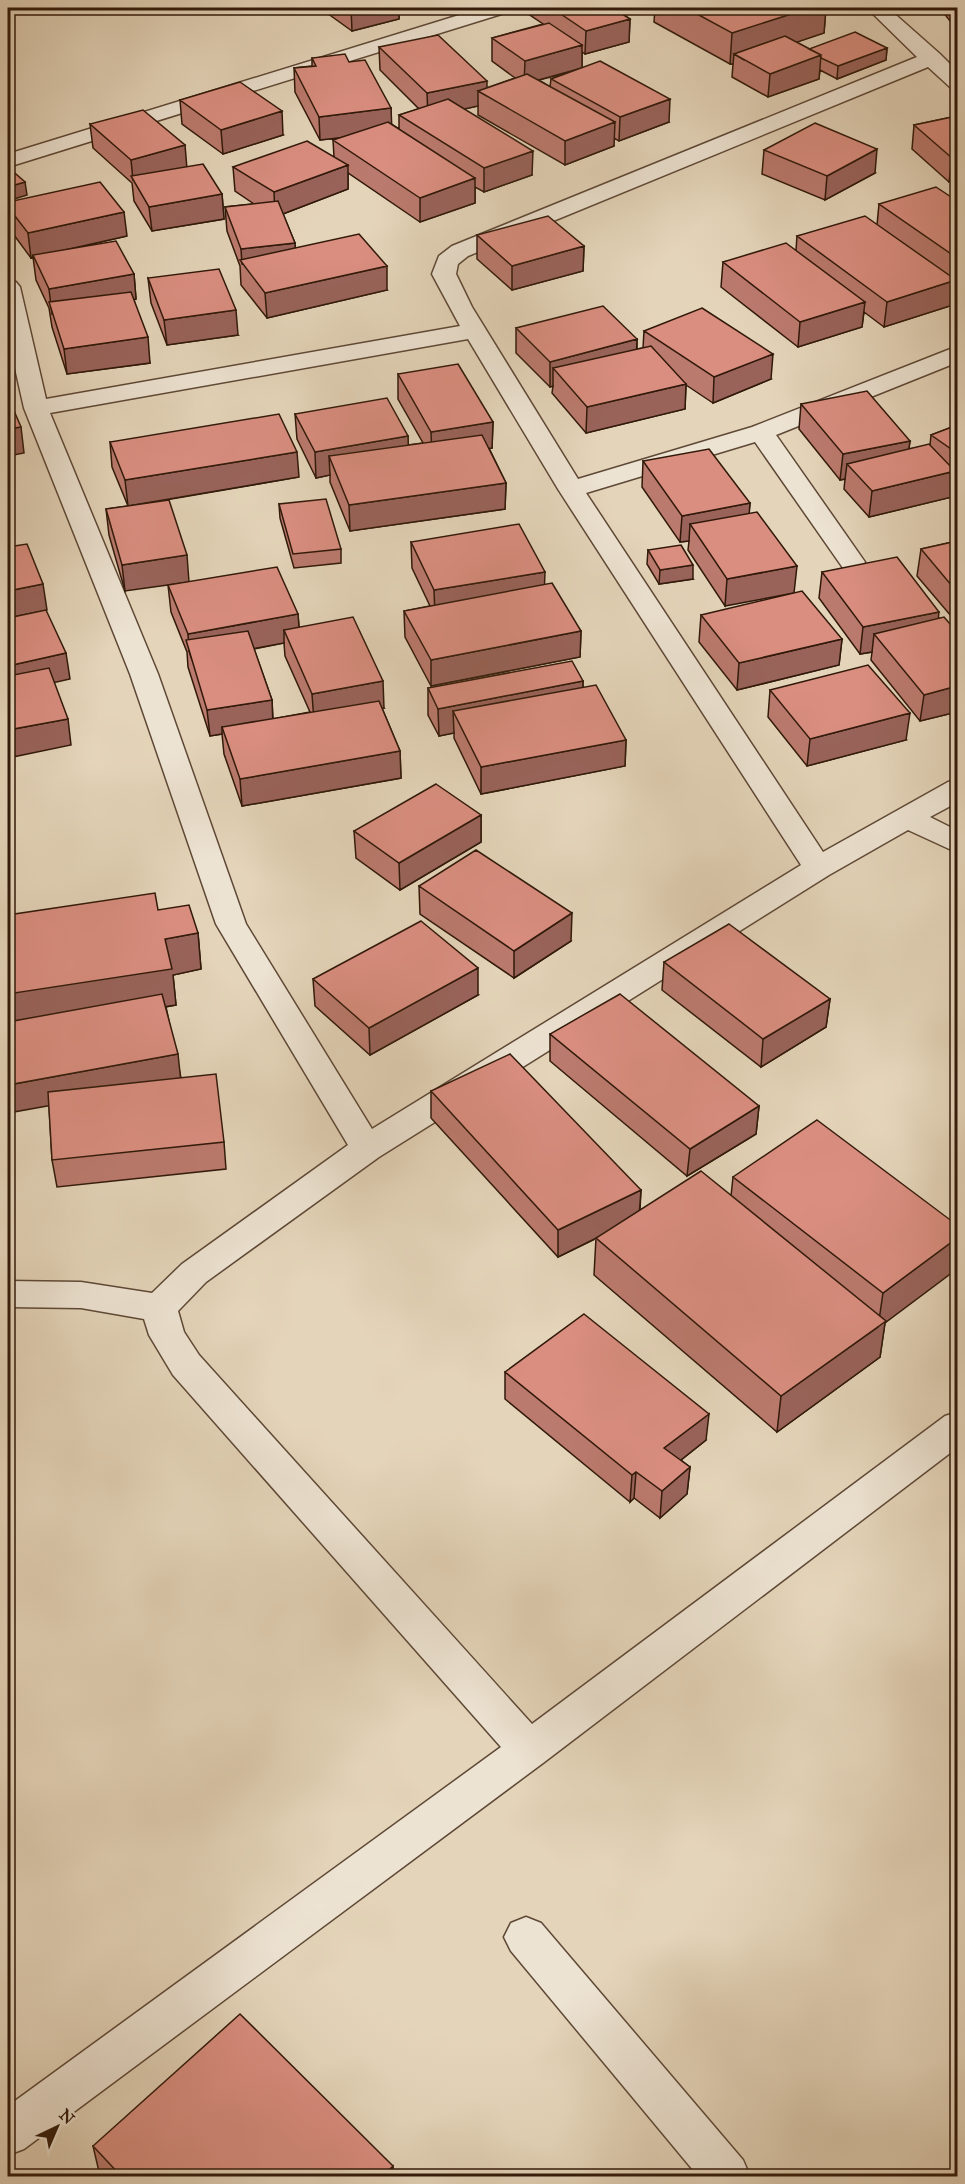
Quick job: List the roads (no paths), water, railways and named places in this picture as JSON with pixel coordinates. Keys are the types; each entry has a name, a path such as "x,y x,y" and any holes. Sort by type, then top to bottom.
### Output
{"street":[{"path":"8,161 501,8"},
{"path":"877,8 933,58 957,84"},
{"path":"818,868 570,489 474,331 444,274 447,261 460,251 933,58"},
{"path":"8,287 36,408 144,674 231,924 366,1148"},
{"path":"36,408 474,331"},
{"path":"570,489 761,432 957,353"},
{"path":"761,432 852,562"},
{"path":"159,1308 194,1273 366,1148 818,868 957,789"},
{"path":"907,818 957,843"},
{"path":"8,1294 81,1295 159,1308"},
{"path":"159,1308 167,1335 186,1365 530,1750"},
{"path":"8,2133 530,1750 957,1426"},
{"path":"526,1937 727,2176"}]}
